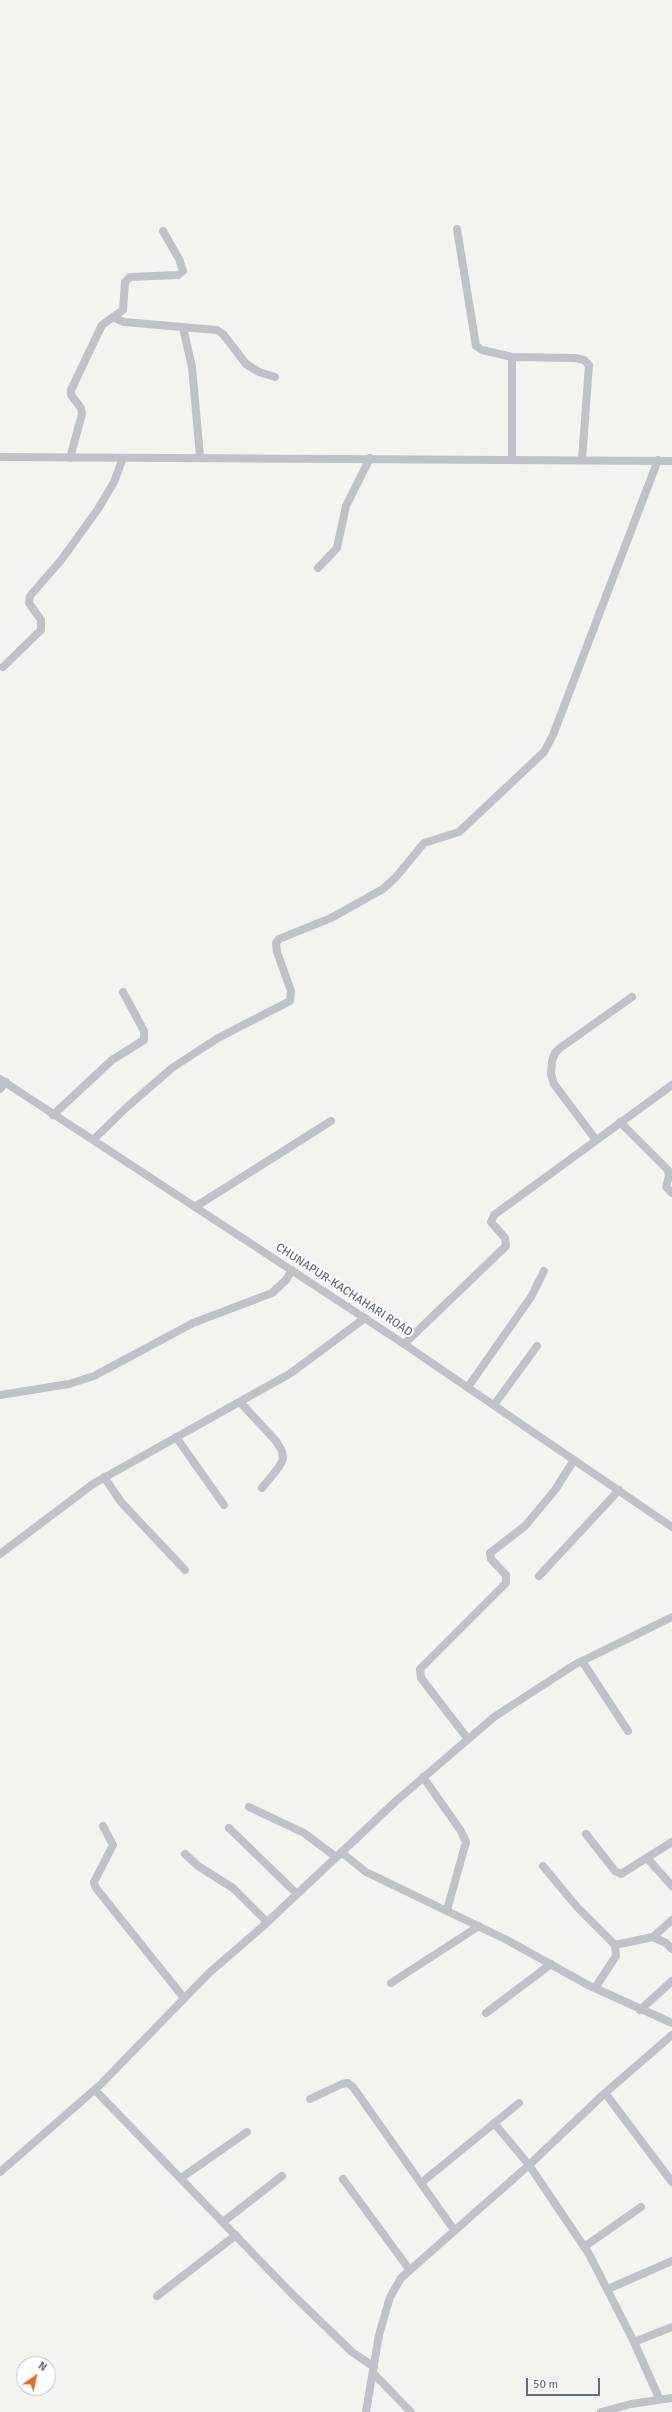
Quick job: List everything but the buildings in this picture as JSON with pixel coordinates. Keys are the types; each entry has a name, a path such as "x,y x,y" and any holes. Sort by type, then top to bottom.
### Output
{"street":[{"path":"457,229 476,346 482,350 512,357 558,356 579,358 587,362 590,369 582,460"},
{"path":"70,458 82,414 81,408 71,394 71,390 102,325 120,313 125,305 124,285 128,279 181,274 183,267 163,231"},
{"path":"113,317 124,322 220,331 246,364 259,372 275,377"},
{"path":"183,328 192,367 200,456"},
{"path":"512,357 512,459"},
{"path":"0,457 123,458 200,456 672,461"},
{"path":"4,667 41,630 41,620 29,603 30,596 62,559 98,509 114,482 123,458"},
{"path":"318,568 337,548 346,506 370,458"},
{"path":"92,1140 172,1068 218,1038 290,1001 291,991 277,952 276,943 279,939 331,918 383,889 396,877 424,843 459,832 544,752 553,735 658,460"},
{"path":"53,1115 112,1060 144,1040 144,1031 123,992"},
{"path":"596,1140 554,1084 551,1074 552,1061 555,1053 560,1048 632,997"},
{"path":"0,1089 3,1080"},
{"name":"CHUNAPUR-KACHAHARI ROAD","path":"3,1080 53,1115 404,1344 672,1527"},
{"path":"404,1344 506,1246 506,1238 491,1222 494,1215 672,1085"},
{"path":"195,1207 331,1121"},
{"path":"620,1122 668,1170 669,1176 666,1187 672,1193"},
{"path":"0,1395 70,1384 94,1376 187,1326 272,1292 286,1280 292,1270"},
{"path":"468,1387 531,1297 544,1271"},
{"path":"0,1554 74,1496 104,1477 303,1366 365,1318"},
{"path":"494,1405 537,1346"},
{"path":"240,1402 276,1441 282,1451 283,1459 279,1467 262,1488"},
{"path":"176,1437 224,1505"},
{"path":"468,1739 421,1678 420,1669 506,1583 506,1575 491,1559 490,1553 529,1521 554,1490 574,1460"},
{"path":"104,1477 121,1502 185,1570"},
{"path":"540,1576 619,1490"},
{"path":"0,2172 95,2090 209,1973 267,1922 296,1893 422,1777 468,1739 506,1708 582,1661 672,1617"},
{"path":"582,1661 628,1731"},
{"path":"422,1777 461,1831 466,1842 447,1910"},
{"path":"249,1807 304,1833 366,1872 479,1926 595,1988 640,2010 672,2023"},
{"path":"103,1826 113,1845 94,1882 96,1888 184,1998"},
{"path":"229,1828 296,1893"},
{"path":"586,1834 618,1873 627,1871 672,1842"},
{"path":"185,1854 198,1866 233,1888 267,1922"},
{"path":"647,1858 672,1886"},
{"path":"543,1866 577,1907 615,1945 616,1956 595,1988"},
{"path":"615,1945 653,1937 672,1920"},
{"path":"391,1983 479,1926"},
{"path":"653,1937 661,1940 672,1949"},
{"path":"486,2013 551,1964"},
{"path":"640,2010 672,1981"},
{"path":"366,2412 379,2335 394,2286 409,2269 529,2165 605,2093 672,2034"},
{"path":"310,2099 348,2083 359,2094 454,2230"},
{"path":"95,2090 182,2178 293,2295 352,2352 374,2370 411,2412"},
{"path":"605,2093 672,2182"},
{"path":"421,2183 519,2103"},
{"path":"494,2124 529,2165 584,2247 608,2289 659,2398"},
{"path":"182,2178 247,2132"},
{"path":"223,2222 282,2176"},
{"path":"343,2179 409,2269"},
{"path":"584,2247 641,2207"},
{"path":"157,2296 236,2235"},
{"path":"608,2289 672,2261"},
{"path":"634,2342 672,2327"},
{"path":"601,2412 659,2398 672,2398"}]}
